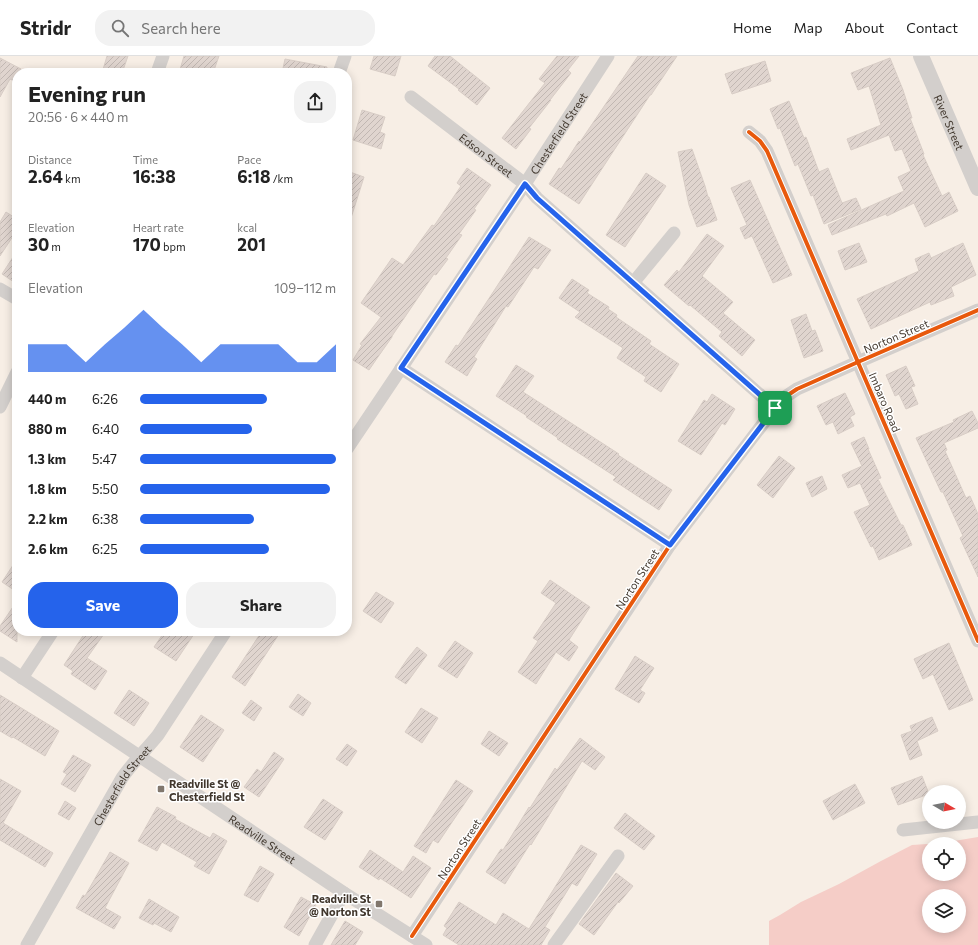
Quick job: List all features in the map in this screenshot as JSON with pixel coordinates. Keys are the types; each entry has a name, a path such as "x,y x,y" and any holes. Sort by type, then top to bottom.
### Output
{"street":[{"path":"159,68 163,56"},
{"path":"341,68 345,56"},
{"name":"Chesterfield Street","path":"352,442 525,184 608,56"},
{"name":"River Street","path":"921,56 978,188"},
{"name":"Edson Street","path":"410,97 525,184 537,198 775,408"},
{"name":"Imbaro Road","path":"748,132 760,141 767,151 978,640"},
{"path":"633,283 674,232"},
{"path":"0,289 12,296"},
{"name":"Norton Street","path":"412,936 670,545 775,408 785,397 797,389 978,310"},
{"path":"401,368 670,545"},
{"path":"0,407 12,382"},
{"path":"22,678 51,636"},
{"name":"Chesterfield Street","path":"27,945 122,778 130,766 149,747 158,735 223,636"},
{"name":"Readville Street","path":"1,665 344,893 426,945"},
{"path":"903,830 978,822"},
{"path":"554,945 618,856"},
{"path":"315,945 344,893"}],"shaded area":[{"path":"978,837 978,945 769,945 769,921 801,902 839,884 912,845 922,844 922,881 966,881 966,839"}],"building":[{"path":"107,56 128,56 124,68 103,68"},
{"path":"184,56 219,56 215,68 180,68"},
{"path":"374,56 401,56 395,76 370,69"},
{"path":"435,56 450,56 490,88 477,105 458,90 459,89 428,66"},
{"path":"557,56 579,56 568,70 571,73 529,128 531,129 516,149 502,138 545,83 539,79"},
{"path":"638,56 677,56 579,204 549,184 559,168 561,169 579,141 580,142"},
{"path":"0,58 19,68 12,68 12,80 10,79 0,97"},
{"path":"890,58 903,90 912,118 910,118 924,154 923,155 942,196 949,192 958,211 925,227 914,203 887,216 886,214 832,235 828,225 904,191 898,177 911,171 902,149 895,151 889,135 851,150 847,139 881,125 869,86 858,90 851,73"},
{"path":"285,59 327,67 327,68 283,68"},
{"path":"765,61 771,81 732,94 725,74"},
{"path":"789,101 804,138 806,137 819,172 828,168 842,203 856,198 861,209 824,224 813,195 811,196 798,164 795,166 780,128 778,129 770,109"},
{"path":"362,110 385,117 380,132 385,134 381,149 353,140"},
{"path":"692,149 717,220 697,227 689,205 678,152"},
{"path":"467,168 491,185 459,234 462,235 446,258 448,259 436,275 434,274 369,370 353,360 362,345 360,344 381,317 361,303 392,258 403,265 432,225 434,226 461,186 457,183"},
{"path":"352,173 364,177 352,215"},
{"path":"646,173 666,186 625,247 606,235"},
{"path":"750,180 792,275 773,283 752,236 745,239 740,228 747,225 731,188"},
{"path":"6,212 12,216 12,238 0,256 0,222"},
{"path":"707,234 724,246 702,276 733,302 723,313 755,340 742,356 719,336 722,332 664,285 677,270 679,272"},
{"path":"529,237 551,250 538,269 534,267 508,307 506,306 474,357 477,359 467,376 445,362 456,345 458,346"},
{"path":"859,243 867,262 845,270 838,251"},
{"path":"963,243 976,275 951,287 954,296 931,305 930,302 871,329 857,299 919,271 915,259 929,253 931,258"},
{"path":"12,259 12,281 2,274"},
{"path":"572,279 589,290 587,293 609,307 608,309 617,315 616,317 651,341 649,344 679,364 661,392 644,381 646,377 617,358 623,348 575,317 580,312 559,298"},
{"path":"806,314 812,331 815,330 823,351 804,358 791,320"},
{"path":"516,365 534,376 523,392 672,490 659,510 613,480 616,477 557,439 558,438 526,417 527,416 496,396"},
{"path":"906,366 915,386 911,387 918,404 906,409 899,394 895,396 886,375"},
{"path":"845,393 855,414 850,417 854,426 838,434 833,422 826,425 817,406"},
{"path":"712,394 735,409 725,425 722,423 701,455 678,441 704,400 707,402"},
{"path":"972,411 978,423 978,428 944,443 947,450 945,451 966,498 970,496 978,514 978,577 960,538 963,536 916,438 954,422 953,420"},
{"path":"864,437 881,478 878,479 912,545 879,560 854,512 870,505 860,483 848,488 842,475 862,466 851,443"},
{"path":"779,456 795,468 773,498 757,485"},
{"path":"822,476 827,489 812,497 806,483"},
{"path":"12,567 12,589 2,582"},
{"path":"550,580 590,607 569,640 578,647 569,661 556,652 536,684 518,672 538,641 533,638 556,603 541,593"},
{"path":"376,592 394,603 381,623 363,611"},
{"path":"12,608 12,636 17,636 17,642 0,631 0,626"},
{"path":"83,636 102,636 87,658 107,671 95,690 71,674 73,671 64,665"},
{"path":"162,636 193,636 176,661 154,647"},
{"path":"259,636 278,636 245,686 232,677"},
{"path":"455,641 473,653 457,678 438,666"},
{"path":"949,643 973,700 949,710 933,674 923,679 914,659"},
{"path":"417,647 427,655 406,684 395,677"},
{"path":"635,656 654,668 640,690 645,693 639,703 615,689"},
{"path":"129,690 149,703 134,726 114,713"},
{"path":"298,694 311,703 303,716 289,707"},
{"path":"0,695 59,731 45,756 0,731"},
{"path":"251,700 262,708 254,721 242,713"},
{"path":"421,708 438,718 422,743 405,732"},
{"path":"201,715 224,730 203,762 180,747"},
{"path":"932,717 938,731 917,741 922,755 910,760 901,735 912,731 910,726"},
{"path":"489,731 508,743 499,756 481,744"},
{"path":"580,738 605,757 595,770 582,761 531,845 530,844 505,884 486,872 501,849 503,850 555,768 557,770"},
{"path":"347,744 357,751 347,766 336,759"},
{"path":"274,752 284,759 259,797 244,787 257,769 261,772"},
{"path":"73,755 91,765 75,792 61,784 67,774 63,772"},
{"path":"922,776 926,785 922,785 922,796 898,805 891,788"},
{"path":"0,779 21,791 3,823 53,853 45,867 0,840"},
{"path":"456,780 473,791 438,843 433,840 426,853 414,846"},
{"path":"855,784 865,803 833,820 823,801"},
{"path":"323,799 343,812 325,840 304,827"},
{"path":"65,801 76,808 69,820 58,814"},
{"path":"157,807 176,817 175,819 210,838 213,833 227,841 209,874 194,866 197,862 162,842 157,851 138,841"},
{"path":"625,813 655,836 644,850 614,828"},
{"path":"581,845 597,854 577,886 572,883 545,927 550,930 541,945 459,945 443,935 447,928 444,926 459,902 496,925 503,913 529,929"},
{"path":"370,850 403,872 413,856 431,868 411,898 380,878 379,880 359,867"},
{"path":"110,852 129,863 105,908 121,917 114,929 76,908 83,895 85,896"},
{"path":"260,866 274,874 258,902 244,895"},
{"path":"616,873 633,886 619,903 618,902 594,935 579,924"},
{"path":"301,897 316,905 299,936 284,927"},
{"path":"149,899 179,917 171,932 154,923 153,925 139,918"},
{"path":"345,921 363,932 355,945 331,945"}],"cycle path":[{"path":"749,132 760,141 767,151 978,641"},
{"path":"412,936 670,545 775,408 785,397 797,389 978,310"}],"place":[{"name":"Readville St @ Chesterfield St","path":"161,789"},
{"name":"Readville St @ Norton St","path":"379,904"}],"route":[{"path":"525,184 537,198 775,408 670,545 401,368 525,184"}]}
